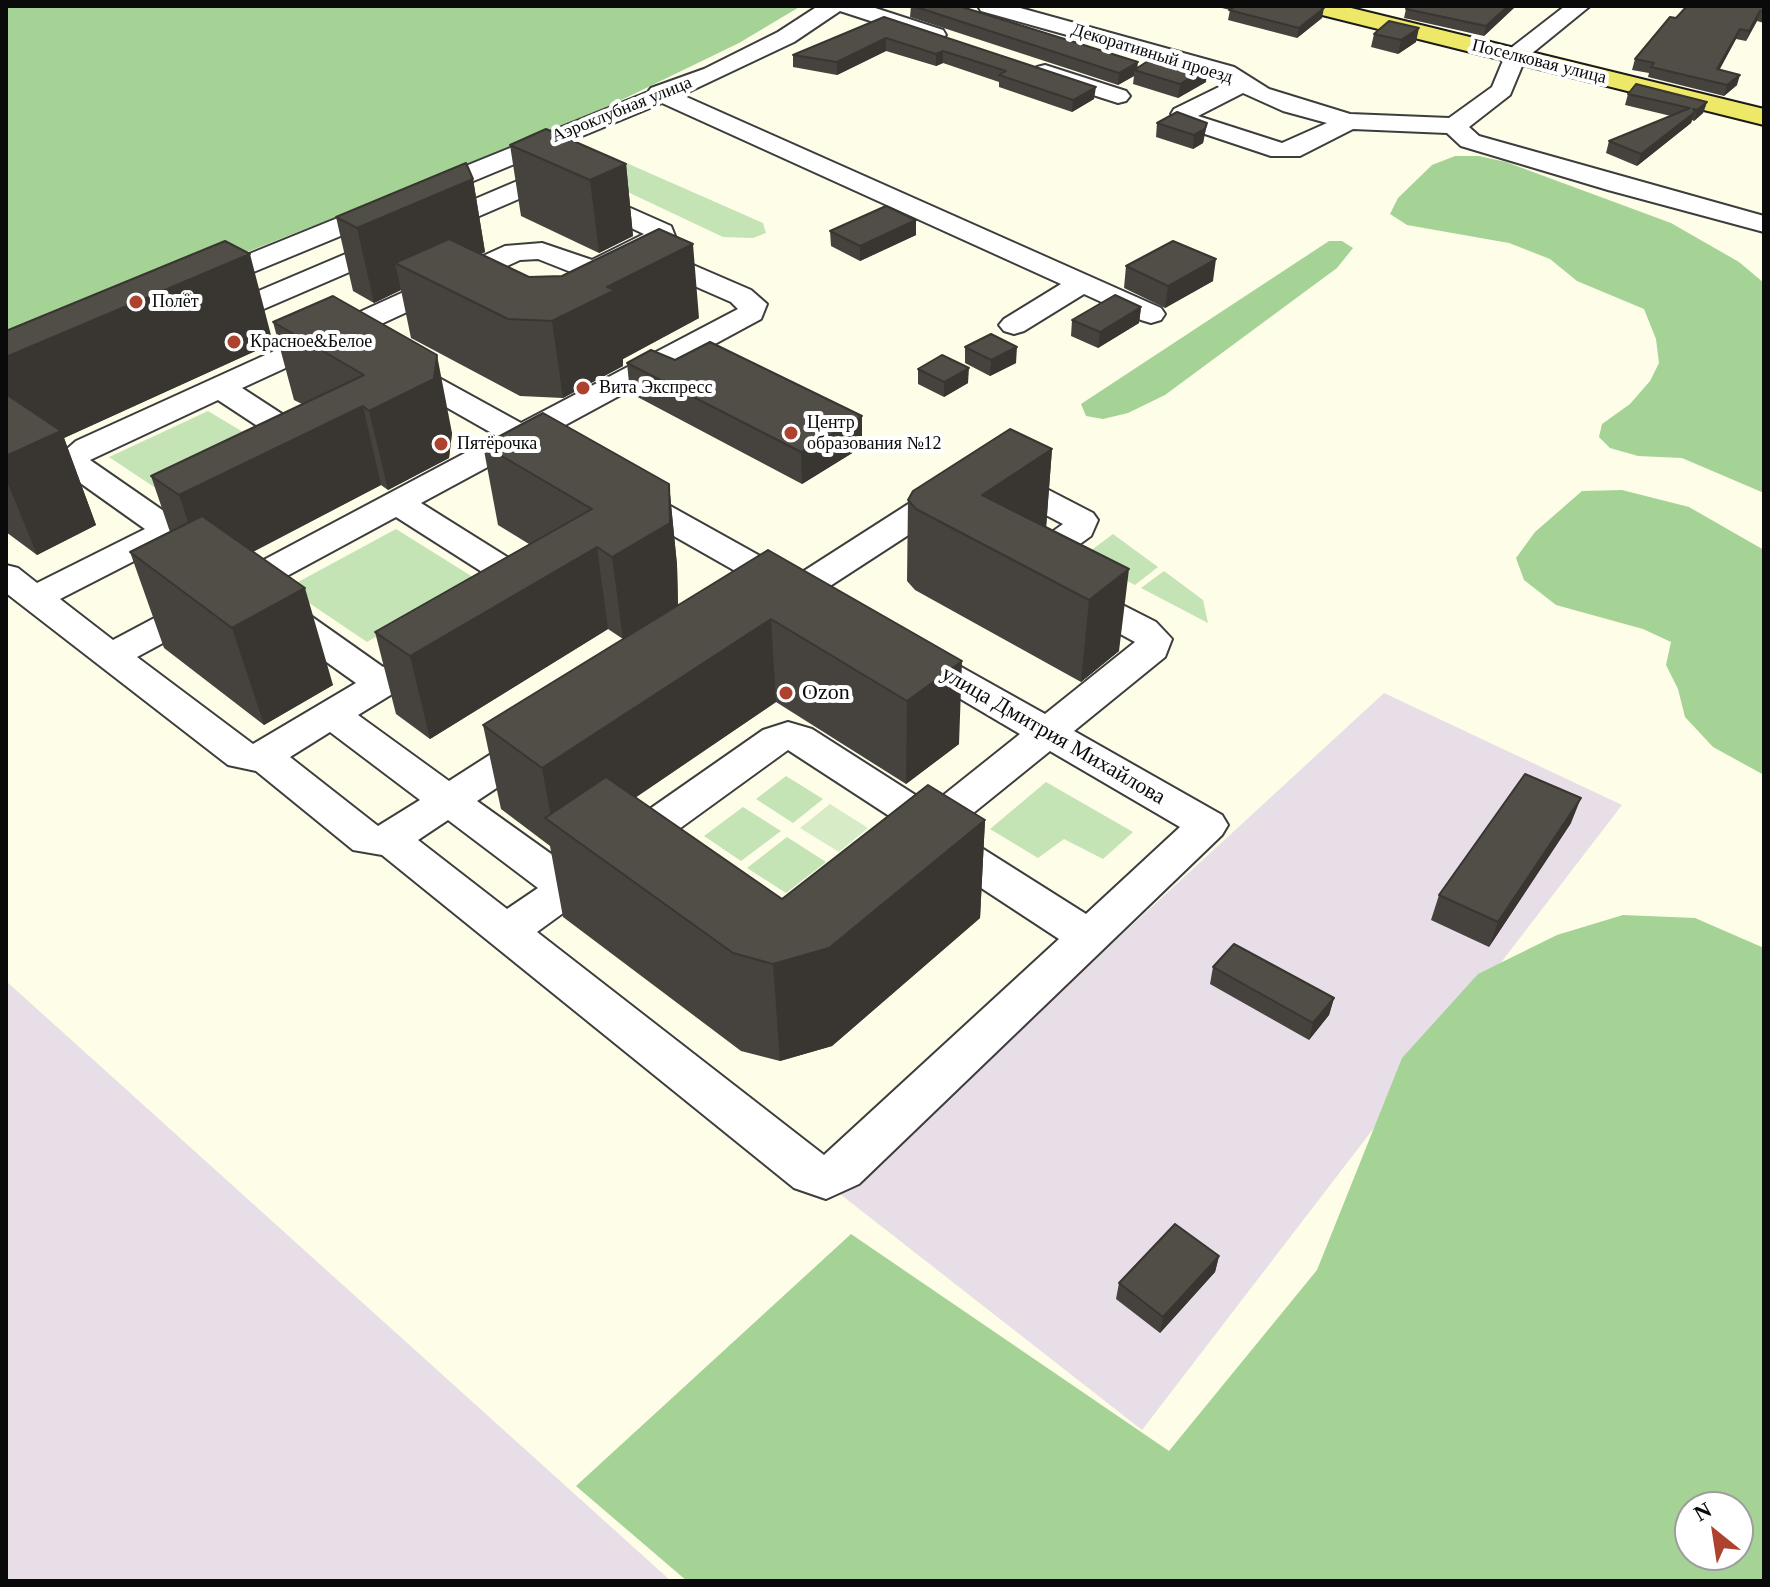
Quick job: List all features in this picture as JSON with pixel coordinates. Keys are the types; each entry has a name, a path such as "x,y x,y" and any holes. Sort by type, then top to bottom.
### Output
{"main road":[{"name":"Поселковая улица","path":"1314,6 1764,117"}],"street":[{"name":"Аэроклубная улица","path":"168,298 659,93 712,74 763,50 833,6"},
{"path":"847,6 952,41"},
{"name":"Декоративный проезд","path":"989,6 1226,72 1261,94 1349,121 1454,126"},
{"path":"1579,6 1515,56 1502,90 1454,126 1470,141 1617,185 1764,224"},
{"path":"1028,66 1118,96"},
{"path":"1245,83 1183,114 1187,120 1280,151 1291,151 1349,121"},
{"path":"659,93 1151,314"},
{"path":"35,598 183,523 73,463 75,456 219,387 314,321 467,287 515,252 532,249 589,269 597,268 661,236 661,232 556,183 531,184 193,329"},
{"path":"111,656 751,313 753,304 749,301 673,280 634,249"},
{"path":"228,273 802,594"},
{"path":"1014,325 1082,283"},
{"path":"219,387 311,447 313,453 294,466"},
{"path":"745,607 802,594 975,476 996,476 1081,520 1079,529 1032,562 1030,568 1035,574 1154,639 1152,649 898,852"},
{"path":"397,503 527,585 531,591 527,597 501,613"},
{"path":"6,576 242,756 263,756 461,636"},
{"path":"243,586 383,684"},
{"name":"улица Дмитрия Михайлова","path":"881,638 1208,825 1089,937"},
{"path":"331,714 568,888"},
{"path":"263,756 368,840 389,839 565,725"},
{"path":"389,839 506,932 811,1173 826,1178 842,1169 1089,937 946,845 932,825 798,738 788,735 777,739 650,850 568,888 506,932"}],"shaded area":[{"path":"1384,693 1622,805 1142,1430 840,1194"},
{"path":"6,981 671,1581 6,1581"}],"green space":[{"path":"6,6 801,6 739,43 607,107 6,347"},
{"path":"606,154 763,223 766,233 753,238 723,237 579,169 581,157"},
{"path":"1455,156 1479,156 1506,162 1671,223 1739,262 1764,283 1764,493 1682,458 1638,456 1610,448 1599,437 1602,424 1630,404 1650,381 1659,363 1656,339 1644,309 1577,281 1550,259 1509,243 1407,225 1390,214 1398,198 1432,165"},
{"path":"1329,241 1342,241 1353,248 1337,268 1165,395 1128,413 1103,419 1086,416 1081,404"},
{"path":"208,411 268,447 169,497 109,457"},
{"path":"1622,490 1689,507 1764,550 1764,775 1713,747 1685,717 1678,689 1666,665 1671,642 1643,629 1556,605 1524,580 1516,558 1535,532 1582,491"},
{"path":"396,529 476,579 367,642 287,588"},
{"path":"1113,534 1158,567 1135,585 1081,558"},
{"path":"1164,571 1203,600 1208,623 1141,588"},
{"path":"786,776 823,799 793,823 756,799"},
{"path":"1046,782 1133,832 1103,859 1064,839 1038,858 990,829"},
{"path":"830,804 868,828 839,852 800,828"},
{"path":"743,807 781,831 741,861 704,836"},
{"path":"787,837 826,862 786,893 747,868"},
{"path":"1623,915 1695,918 1764,948 1764,1581 687,1581 576,1486 851,1234 1169,1451 1317,1270 1402,1058 1478,974 1557,935"}],"building":[{"path":"913,6 959,6 1138,62 1119,73"},
{"path":"1236,6 1324,8 1299,28 1229,10"},
{"path":"1409,6 1508,6 1486,26 1406,9"},
{"path":"1687,6 1764,6 1764,12 1760,11 1749,31 1740,29 1717,69 1740,75 1727,85 1651,67 1654,63 1635,59 1670,17 1676,18"},
{"path":"884,17 1096,87 1073,100 999,75 1006,71 943,51 936,54 886,38 837,62 793,55"},
{"path":"1389,21 1419,28 1401,40 1374,34"},
{"path":"1159,54 1207,68 1180,84 1134,70"},
{"path":"1636,84 1707,102 1697,110 1693,109 1695,112 1641,154 1609,141 1690,108 1628,94"},
{"path":"1177,112 1207,123 1205,129 1194,135 1157,123"},
{"path":"546,129 626,164 590,180 510,145"},
{"path":"466,163 473,179 357,228 336,217"},
{"path":"886,206 916,220 860,246 830,231"},
{"path":"659,229 693,244 607,287 615,290 552,321 508,319 395,263 449,239 529,277 562,276"},
{"path":"225,241 250,254 6,357 6,331"},
{"path":"1173,241 1216,259 1168,286 1126,266"},
{"path":"1115,295 1141,307 1100,332 1072,320"},
{"path":"333,296 437,355 434,379 369,411 363,406 179,495 151,476 364,375 273,322"},
{"path":"991,334 1017,347 991,360 965,347"},
{"path":"710,342 862,416 801,452 627,363 651,350 675,360"},
{"path":"942,355 969,368 944,382 918,369"},
{"path":"6,394 61,431 6,456"},
{"path":"543,413 669,484 670,523 612,557 597,547 410,656 375,632 592,509 483,445"},
{"path":"1010,429 1052,449 982,495 1129,569 1089,600 916,509 908,500 913,491"},
{"path":"202,516 305,588 232,628 130,552"},
{"path":"768,550 962,661 907,701 771,619 542,768 483,725"},
{"path":"1525,774 1581,798 1498,922 1439,895"},
{"path":"606,777 782,899 928,785 985,820 829,948 773,964 733,953 545,818"},
{"path":"1234,944 1334,998 1313,1023 1213,967"},
{"path":"1175,1224 1219,1256 1163,1317 1119,1283"}],"place":[{"name":"Полёт","path":"136,302"},
{"name":"Красное&Белое","path":"234,342"},
{"name":"Вита Экспресс","path":"583,388"},
{"name":"Центр образования №12","path":"791,433"},
{"name":"Пятёрочка","path":"441,444"},
{"name":"Ozon","path":"786,693"}]}
